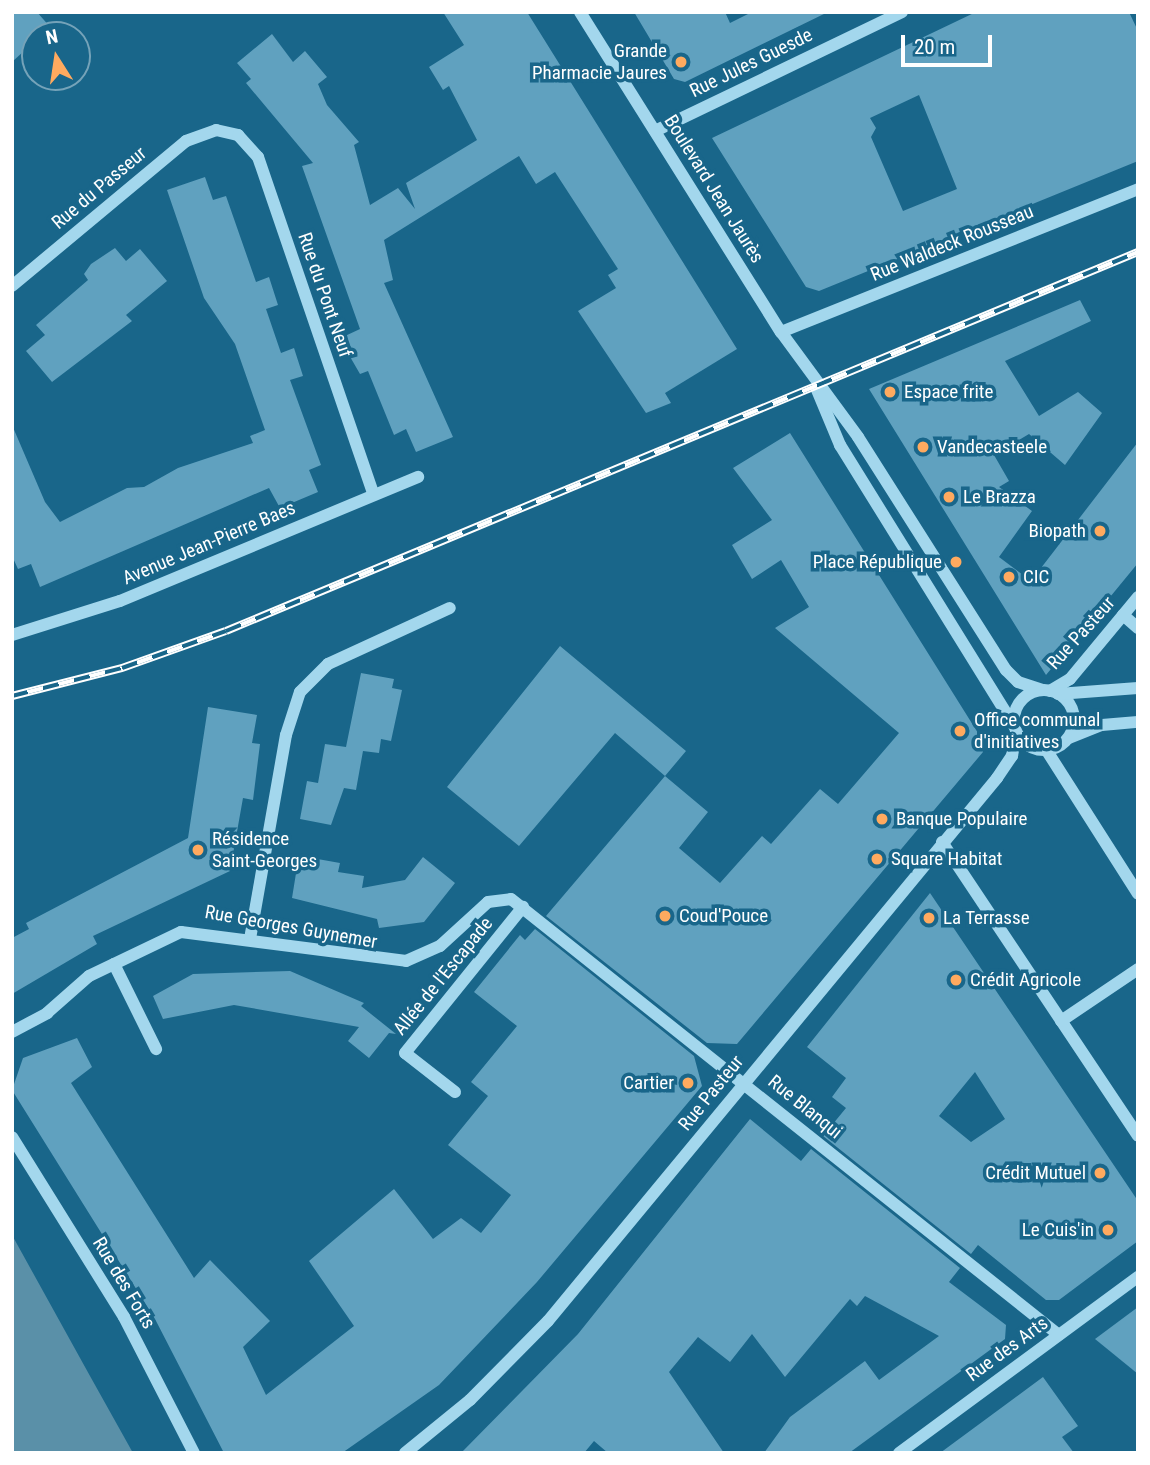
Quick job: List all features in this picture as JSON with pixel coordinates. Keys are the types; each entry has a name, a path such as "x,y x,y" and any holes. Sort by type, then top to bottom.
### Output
{"street":[{"name":"Boulevard Jean Jaurès","path":"580,12 781,332 816,386 858,437 1006,670 1018,682 1050,691"},
{"name":"Rue Jules Guesde","path":"655,131 902,12"},
{"name":"Rue du Passeur","path":"12,286 186,141 216,130"},
{"name":"Rue du Pont Neuf","path":"216,130 238,135 258,157 374,495"},
{"name":"Rue Waldeck Rousseau","path":"781,332 1138,189"},
{"name":"Boulevard Jean Jaurès","path":"816,386 840,445 1015,730"},
{"name":"Avenue Jean-Pierre Baes","path":"12,635 111,604 418,477"},
{"name":"Rue Pasteur","path":"1050,691 1070,679 1138,597"},
{"path":"250,939 286,735 300,692 328,664 450,608"},
{"path":"1123,615 1138,628"},
{"path":"1138,688 1050,691 1017,705 1015,730 1027,746 1047,751 1138,894"},
{"path":"1050,691 1073,713 1069,738"},
{"path":"1047,751 1069,738 1102,725 1138,722"},
{"name":"Rue Pasteur","path":"405,1453 524,1348 1008,763 1015,730"},
{"path":"942,842 1138,1136"},
{"name":"Rue Blanqui","path":"488,902 506,898 523,907 1059,1335"},
{"name":"Rue Georges Guynemer","path":"12,1032 114,964 191,930 369,960 406,961 440,946 488,902"},
{"name":"Allée de l'Escapade","path":"454,1092 405,1053 523,907"},
{"path":"114,964 156,1049"},
{"path":"1061,1021 1138,969"},
{"name":"Rue des Forts","path":"12,1137 113,1298 194,1453"},
{"name":"Rue des Arts","path":"899,1453 1138,1277"}],"water":[{"path":"12,1235 90,1376 133,1453 12,1453"}],"building":[{"path":"12,12 37,12 45,21 21,21 21,54 12,62"},
{"path":"443,12 527,12 737,349 665,393 671,403 646,413 578,311 616,288 608,275 618,269 555,172 536,184 519,156 384,240 393,280 384,283 453,437 416,452 406,429 394,435 368,371 360,374 345,348 345,336 360,329 302,166 313,163 246,83 251,79 237,63 272,34 293,62 305,51 327,77 318,84 327,105 359,142 354,145 370,205 398,188 415,209 406,183 477,140 449,86 443,90 429,67 464,45"},
{"path":"634,12 725,12 730,23 752,12 828,12 685,82 674,79"},
{"path":"976,12 1129,12 1138,31 1138,161 819,291 806,287 712,138","holes":["919,95 957,189 903,211 871,137 876,128 870,118"]},
{"path":"205,177 213,200 226,196 256,282 269,277 278,305 266,309 281,353 294,348 303,376 290,380 321,465 309,470 318,492 280,508 269,488 40,587 31,564 18,569 12,556 12,425 45,502 60,522 127,488 144,487 178,468 253,443 250,436 265,430 235,344 204,298 167,190"},
{"path":"115,248 126,261 140,249 167,281 126,315 132,321 52,382 26,351 45,335 36,325 88,280 84,274 91,264"},
{"path":"1080,300 1091,321 1005,361 1039,416 1078,392 1102,413 1065,465 1029,434 994,455 1009,481 999,487 1032,511 999,557 1031,581 1138,442 1138,563 1046,675 869,389"},
{"path":"790,433 983,741 983,752 737,1044 707,1043 546,916 665,776 708,812 679,848 720,883 762,836 771,844 820,789 838,804 899,733 775,628 809,607 781,560 752,579 732,545 772,520 733,468"},
{"path":"560,646 686,751 665,776 615,733 519,846 447,787"},
{"path":"361,673 394,679 392,688 402,690 391,741 381,739 379,753 363,751 356,790 344,788 331,825 300,819 307,781 318,783 325,744 346,747"},
{"name":"Résidence Saint-Georges","path":"208,707 257,715 252,743 260,744 253,800 243,798 230,871 93,936 97,944 12,994 12,938 29,929 26,923 188,838"},
{"path":"423,857 455,883 424,922 379,928 377,919 292,898 297,867 311,869 312,858 340,863 338,872 364,876 362,888 405,880"},
{"path":"930,893 1138,1201 1138,1241 1059,1300 1046,1300 978,1245 971,1254 823,1136 846,1108 832,1097 846,1078 807,1047","holes":["975,1072 1005,1119 971,1142 939,1116"]},
{"path":"535,929 694,1056 702,1086 537,1282 439,1385 342,1453 224,1453 155,1319 12,1090 23,1058 77,1038 92,1067 71,1083 194,1278 210,1260 270,1321 243,1347 266,1395 354,1326 309,1261 394,1189 433,1239 461,1218 481,1233 511,1195 448,1145 488,1096 471,1082 517,1026 474,992 520,935 525,940"},
{"path":"290,971 364,1003 361,1006 396,1034 389,1033 369,1058 348,1041 359,1027 234,1005 163,1019 153,996 193,974"},
{"path":"750,1119 801,1161 811,1149 960,1268 949,1282 1006,1325 1005,1339 849,1453 764,1453 790,1417 865,1361 879,1380 939,1336 865,1296 857,1306 850,1299 785,1377 752,1334 730,1362 698,1337 669,1372 724,1453 608,1453 594,1441 584,1453 461,1453 578,1334"},
{"path":"1138,1307 1138,1374 1095,1339"},
{"path":"1043,1377 1078,1426 1062,1437 1074,1453 940,1453"}],"railway":[{"path":"12,696 122,668 226,631 1138,252"}],"place":[{"name":"Grande Pharmacie Jaures","path":"681,62"},
{"name":"Espace frite","path":"890,392"},
{"name":"Vandecasteele","path":"923,447"},
{"name":"Le Brazza","path":"949,497"},
{"name":"Biopath","path":"1100,531"},
{"name":"Place République","path":"956,562"},
{"name":"CIC","path":"1009,577"},
{"name":"Office communal d'initiatives","path":"960,731"},
{"name":"Banque Populaire","path":"882,819"},
{"name":"Résidence Saint-Georges","path":"198,850"},
{"name":"Square Habitat","path":"877,859"},
{"name":"Coud'Pouce","path":"665,916"},
{"name":"La Terrasse","path":"929,918"},
{"name":"Crédit Agricole","path":"956,980"},
{"name":"Cartier","path":"688,1083"},
{"name":"Crédit Mutuel","path":"1100,1173"},
{"name":"Le Cuis'in","path":"1108,1230"}]}
